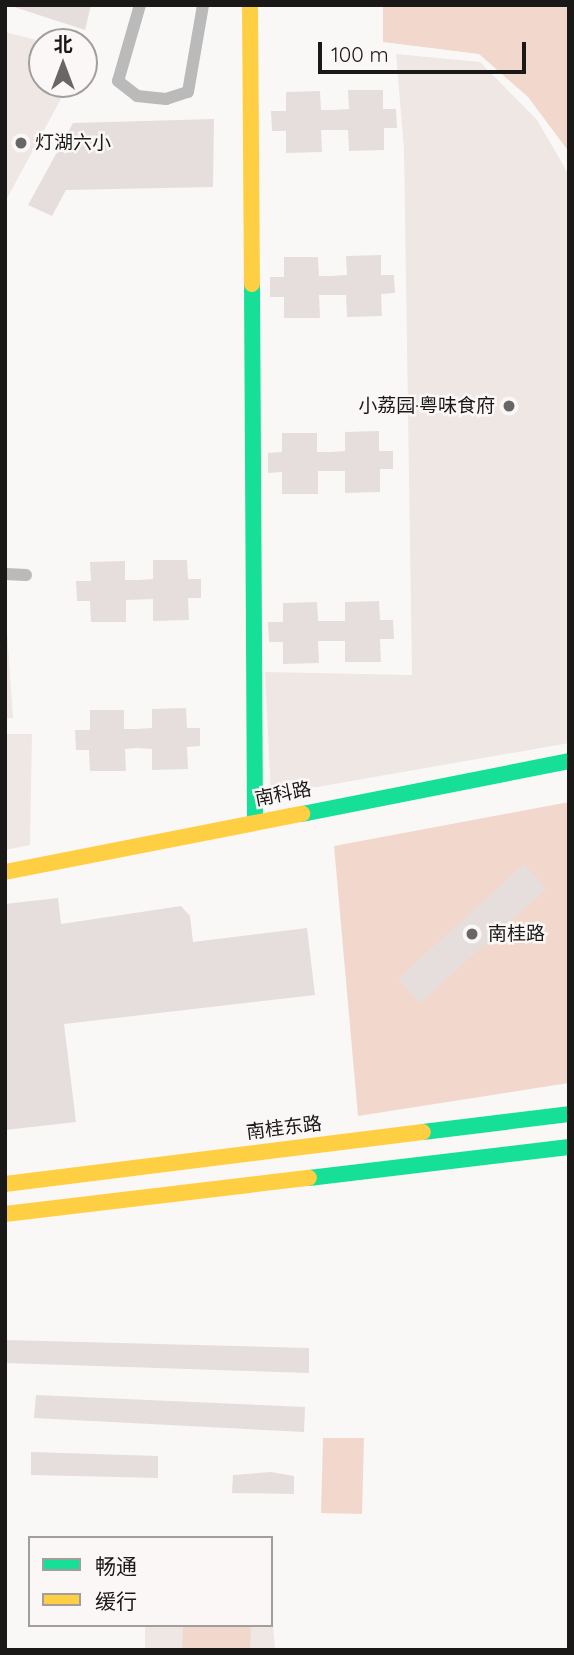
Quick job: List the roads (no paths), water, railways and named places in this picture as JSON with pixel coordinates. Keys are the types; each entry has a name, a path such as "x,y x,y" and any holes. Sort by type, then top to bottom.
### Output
{"street":[{"path":"140,5 118,81 137,96 166,99 188,92 203,5"},
{"path":"250,5 255,821"},
{"path":"5,574 26,575"},
{"name":"南科路","path":"5,872 569,761"},
{"name":"南桂东路","path":"5,1184 569,1114"},
{"path":"5,1214 569,1147"}],"place":[{"name":"灯湖六小","path":"21,143"},
{"name":"小荔园·粤味食府","path":"509,406"},
{"name":"南桂路","path":"472,934"}]}
